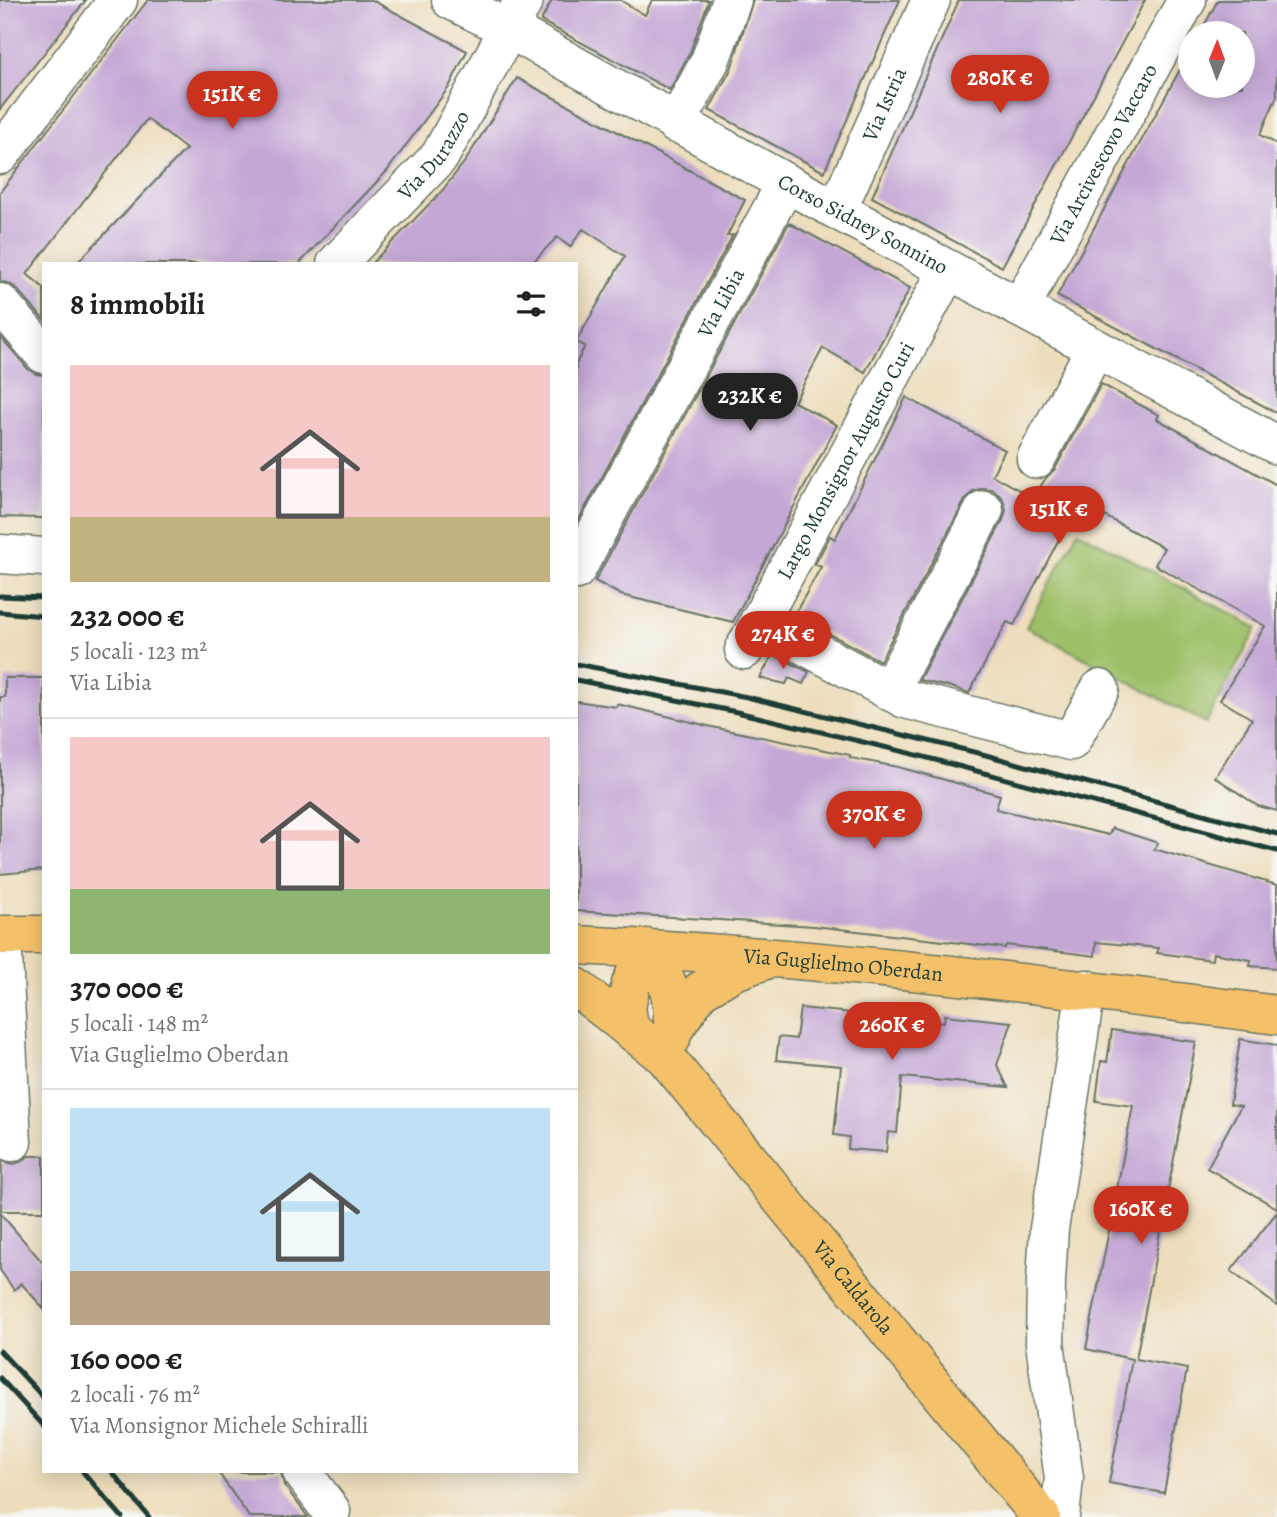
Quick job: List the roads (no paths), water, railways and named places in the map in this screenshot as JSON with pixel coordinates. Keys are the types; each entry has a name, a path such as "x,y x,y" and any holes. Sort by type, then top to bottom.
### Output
{"main road":[{"path":"1,936 42,935"},
{"name":"Via Guglielmo Oberdan","path":"578,945 775,957 1086,989 1277,1015"},
{"path":"630,1030 626,1008 631,984 646,948 663,969 674,1005 669,1044"},
{"path":"669,1044 700,991 732,972 775,957"},
{"name":"Via Caldarola","path":"578,989 630,1030 669,1044 1041,1517"}],"street":[{"path":"0,155 118,0"},
{"name":"Corso Sidney Sonnino","path":"451,0 517,15 676,124 1277,445"},
{"path":"676,124 710,61 733,0"},
{"name":"Via Istria","path":"837,210 931,0"},
{"name":"Via Arcivescovo Vaccaro","path":"1020,308 1187,0"},
{"name":"Via Durazzo","path":"338,262 440,156 517,15"},
{"name":"Via Libia","path":"578,566 786,183"},
{"name":"Largo Monsignor Augusto Curi","path":"889,691 751,635 948,270"},
{"path":"0,303 42,352"},
{"path":"1035,458 1095,349"},
{"path":"984,510 889,691 905,699 1071,741 1100,689"},
{"path":"0,554 42,557"},
{"path":"1,936 12,1142"},
{"path":"1060,1517 1064,1478 1045,1343 1046,1282 1051,1216 1086,989"},
{"path":"304,1473 331,1511"}],"railway":[{"path":"0,596 42,598"},
{"path":"0,612 42,616"},
{"path":"578,664 747,697 982,754 1277,834"},
{"path":"578,680 737,712 909,753 1277,851"},
{"path":"0,1351 42,1396"},
{"path":"0,1378 42,1424"},
{"path":"84,1473 122,1517"},
{"path":"113,1473 149,1517"}]}
